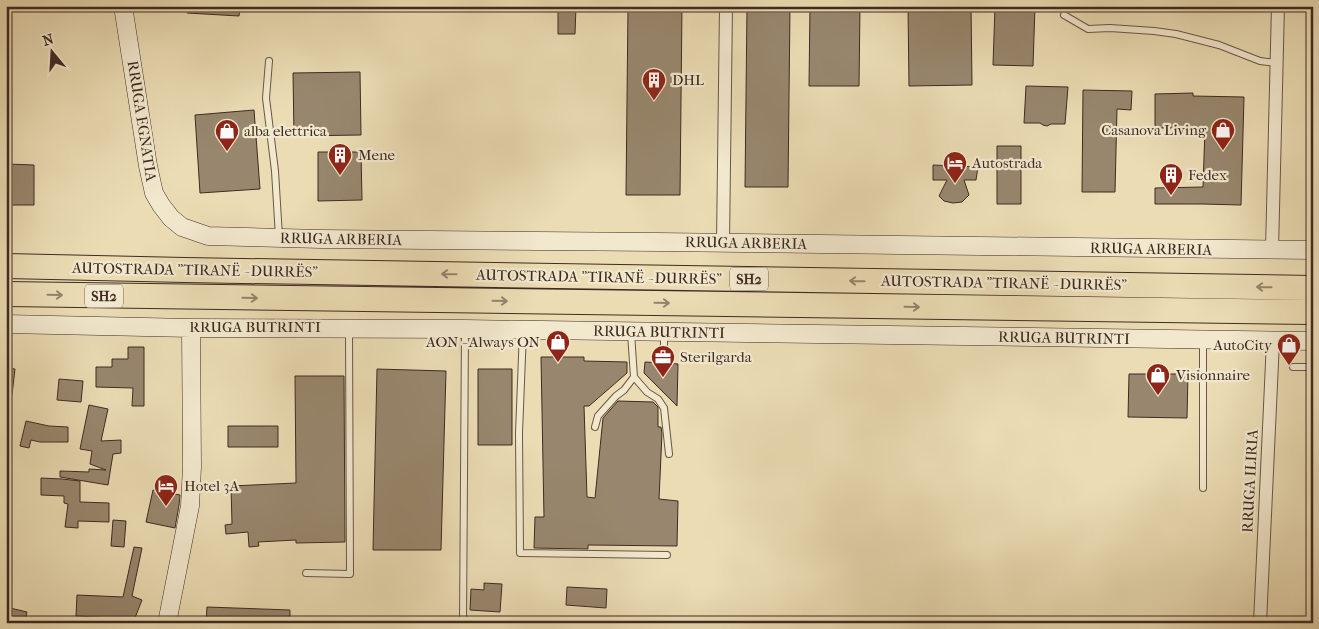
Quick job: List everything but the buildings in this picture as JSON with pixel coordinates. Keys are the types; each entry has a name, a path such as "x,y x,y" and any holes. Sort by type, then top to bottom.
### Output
{"highway":[{"name":"AUTOSTRADA \"TIRANË - DURRËS\"","path":"6,266 1313,288"},
{"name":"AUTOSTRADA \"TIRANË - DURRËS\"","path":"6,294 1313,312"}],"main road":[{"name":"RRUGA EGNATIA","path":"124,6 154,193 170,218 182,227"},
{"name":"RRUGA ARBERIA","path":"182,227 208,236 279,238 1313,250"},
{"name":"RRUGA BUTRINTI","path":"6,324 282,332 349,328 465,329 1313,341"},
{"path":"167,623 190,506 192,467 191,328"}],"street":[{"path":"723,243 726,6"},
{"path":"1272,250 1278,6"},
{"name":"RRUGA ILIRIA","path":"1260,623 1273,341"}],"lane":[{"path":"1064,15 1088,29 1110,28 1176,34 1219,45 1260,61 1276,63"},
{"path":"269,61 266,98 275,171 279,238"},
{"path":"306,573 350,574 349,328"},
{"path":"463,623 465,329"},
{"path":"523,330 519,434 520,553 667,555"},
{"path":"631,331 634,377 647,392 658,399 664,408 669,454"},
{"path":"664,332 664,359"},
{"path":"1203,340 1203,488"},
{"path":"1293,367 1313,367"},
{"path":"595,427 598,416 634,377"}],"place":[{"name":"DHL","path":"654,101"},
{"name":"Casanova Living","path":"1223,151"},
{"name":"alba elettrica","path":"227,152"},
{"name":"Mene","path":"340,176"},
{"name":"Autostrada","path":"955,184"},
{"name":"Fedex","path":"1171,196"},
{"name":"AON - Always ON","path":"558,363"},
{"name":"AutoCity","path":"1289,366"},
{"name":"Sterilgarda","path":"663,378"},
{"name":"Visionnaire","path":"1158,396"},
{"name":"Hotel 3A","path":"166,507"}]}
